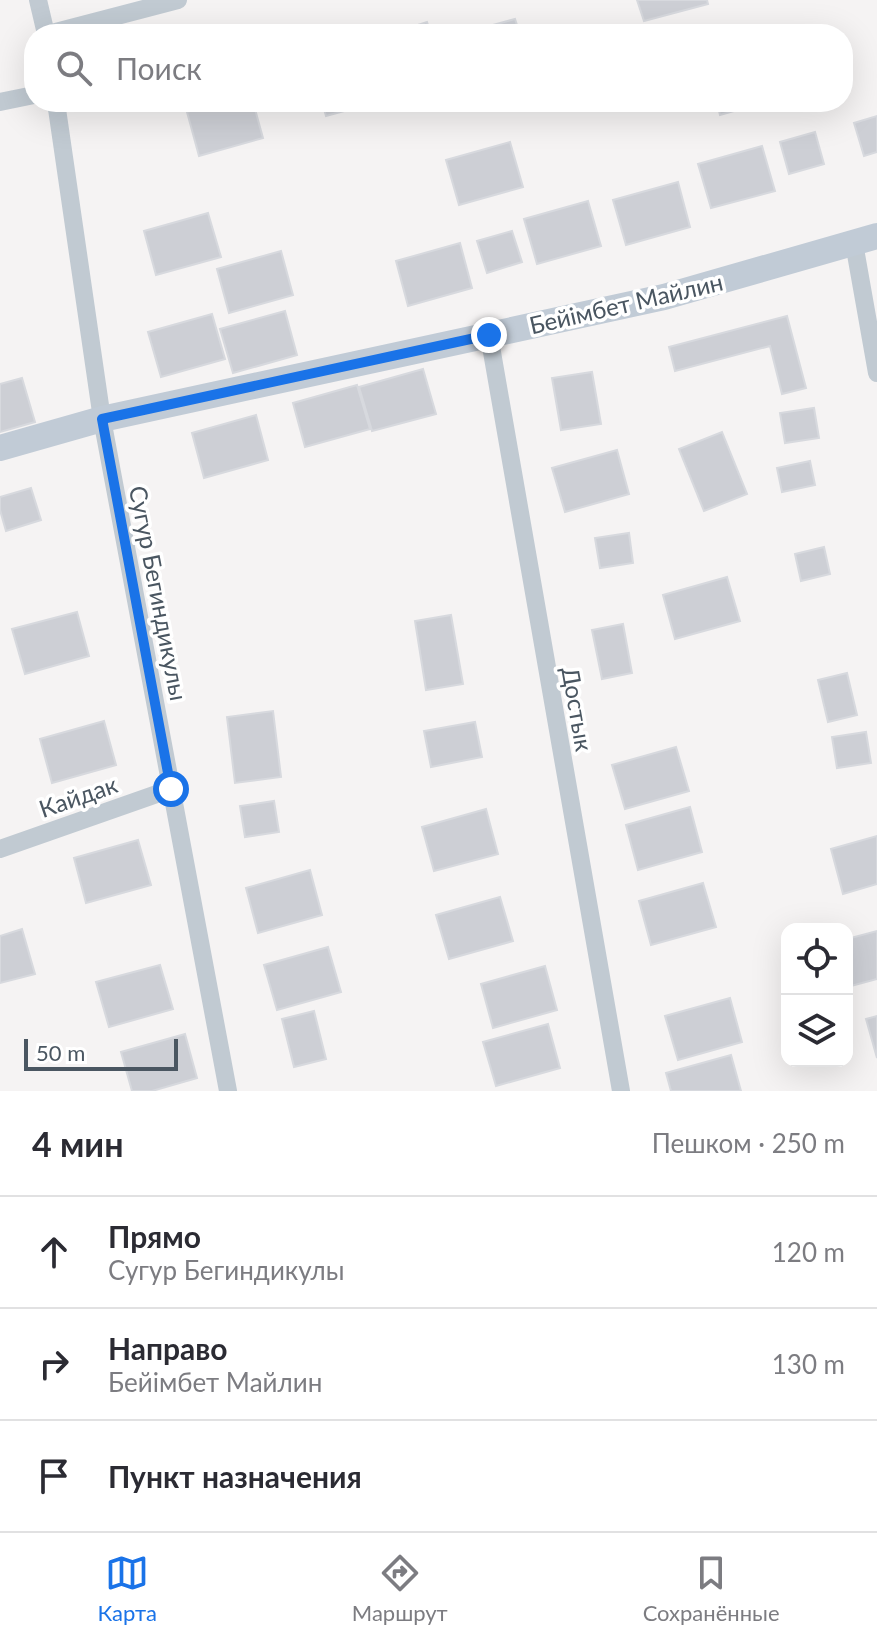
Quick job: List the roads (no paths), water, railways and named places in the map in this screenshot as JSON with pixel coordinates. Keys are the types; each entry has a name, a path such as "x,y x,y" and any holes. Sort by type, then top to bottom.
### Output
{"street":[{"path":"38,0 44,24"},
{"path":"86,24 178,0"},
{"path":"0,102 24,97"},
{"name":"Сугур Бегиндикулы","path":"57,112 102,419 228,1091"},
{"path":"865,240 877,373"},
{"name":"Бейімбет Майлин","path":"0,448 102,419 664,297 865,240"},
{"name":"Достык","path":"489,335 621,1091"},
{"name":"Кайдак","path":"0,849 171,789"}]}
